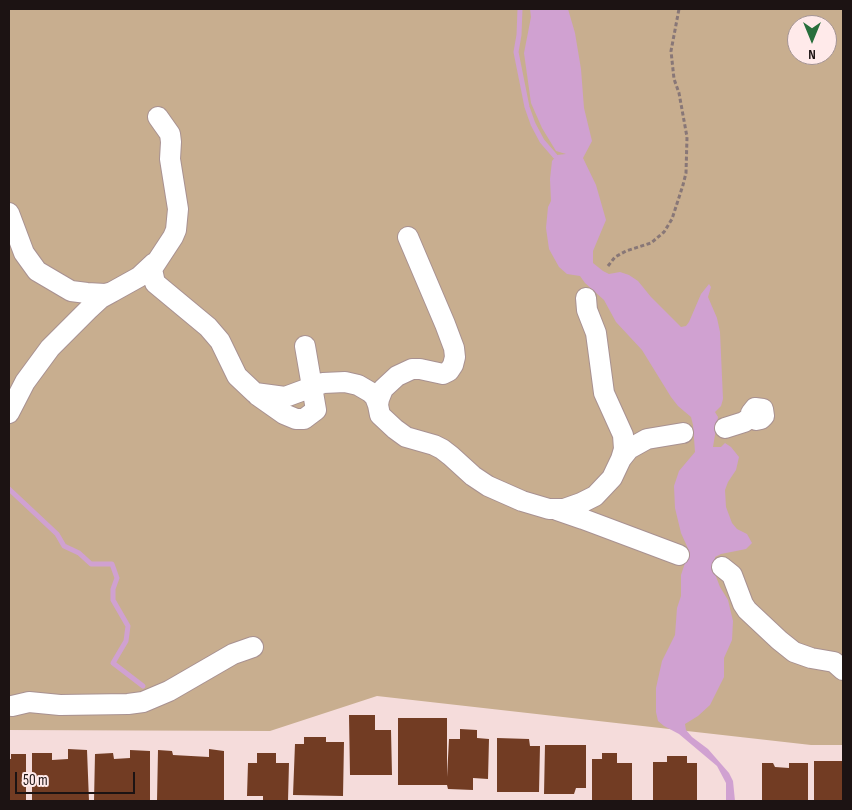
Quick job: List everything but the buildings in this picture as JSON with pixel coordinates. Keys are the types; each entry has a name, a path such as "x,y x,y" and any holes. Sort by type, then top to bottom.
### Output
{"lane":[{"path":"9,413 25,382 50,348 101,298 154,273 170,244 176,230 178,209 170,159 170,134 158,118"},
{"path":"9,213 24,253 37,272 71,291 105,294 112,292"},
{"path":"378,405 383,390 397,376 412,369 443,374 449,371 455,357 446,324 408,237"},
{"path":"154,273 220,341 237,376 254,393 284,414 304,419 316,410 305,346"},
{"path":"586,298 587,310 596,333 604,393 631,439"},
{"path":"254,393 285,397 312,386 338,381 351,383 370,392 375,397 380,415 406,437 442,449 473,476 488,486 522,501 569,514 679,555"},
{"path":"725,428 744,422 751,417"},
{"path":"549,509 564,509 595,496 607,484 631,439 683,433"},
{"path":"722,567 732,575 746,610 778,640 794,652 811,658 834,662 843,670"},
{"path":"12,706 29,702 60,705 143,702 169,691 233,654 253,647"}],"path":[{"path":"608,266 615,257 651,243 664,232 672,219 683,185 686,173 687,137 679,94 674,79 671,51 678,9"}],"shaded area":[{"path":"9,9 843,9 843,745 811,745 377,696 270,731 9,730"},
{"path":"530,9 568,9 575,33 581,69 584,108 592,141 583,158 596,185 606,220 593,251 593,263 609,274 620,272 638,281 681,327 686,326 689,322 701,294 709,284 711,287 708,297 717,318 720,332 723,399 721,406 715,412 718,417 713,447 721,447 725,443 739,457 736,470 725,490 726,507 732,523 737,529 747,534 752,543 746,549 715,557 715,574 728,600 733,621 732,640 724,658 724,677 710,705 685,724 686,730 692,737 708,749 729,773 733,781 735,801 726,801 726,783 717,766 679,734 658,721 656,688 662,661 675,635 677,608 681,596 681,575 690,553 681,533 675,508 674,486 679,471 695,452 693,425 691,417 671,397 642,350 616,322 604,300 580,276 567,274 559,267 549,249 546,228 548,207 551,201 550,179 552,161 557,155 566,154 556,151 542,128 531,103 524,53 531,17"}],"waterway":[{"path":"520,9 516,52 527,107 542,141 555,156"},
{"path":"9,489 57,534 64,546 79,553 91,564 112,564 117,578 113,589 113,600 128,626 126,641 113,663 143,686"}]}
